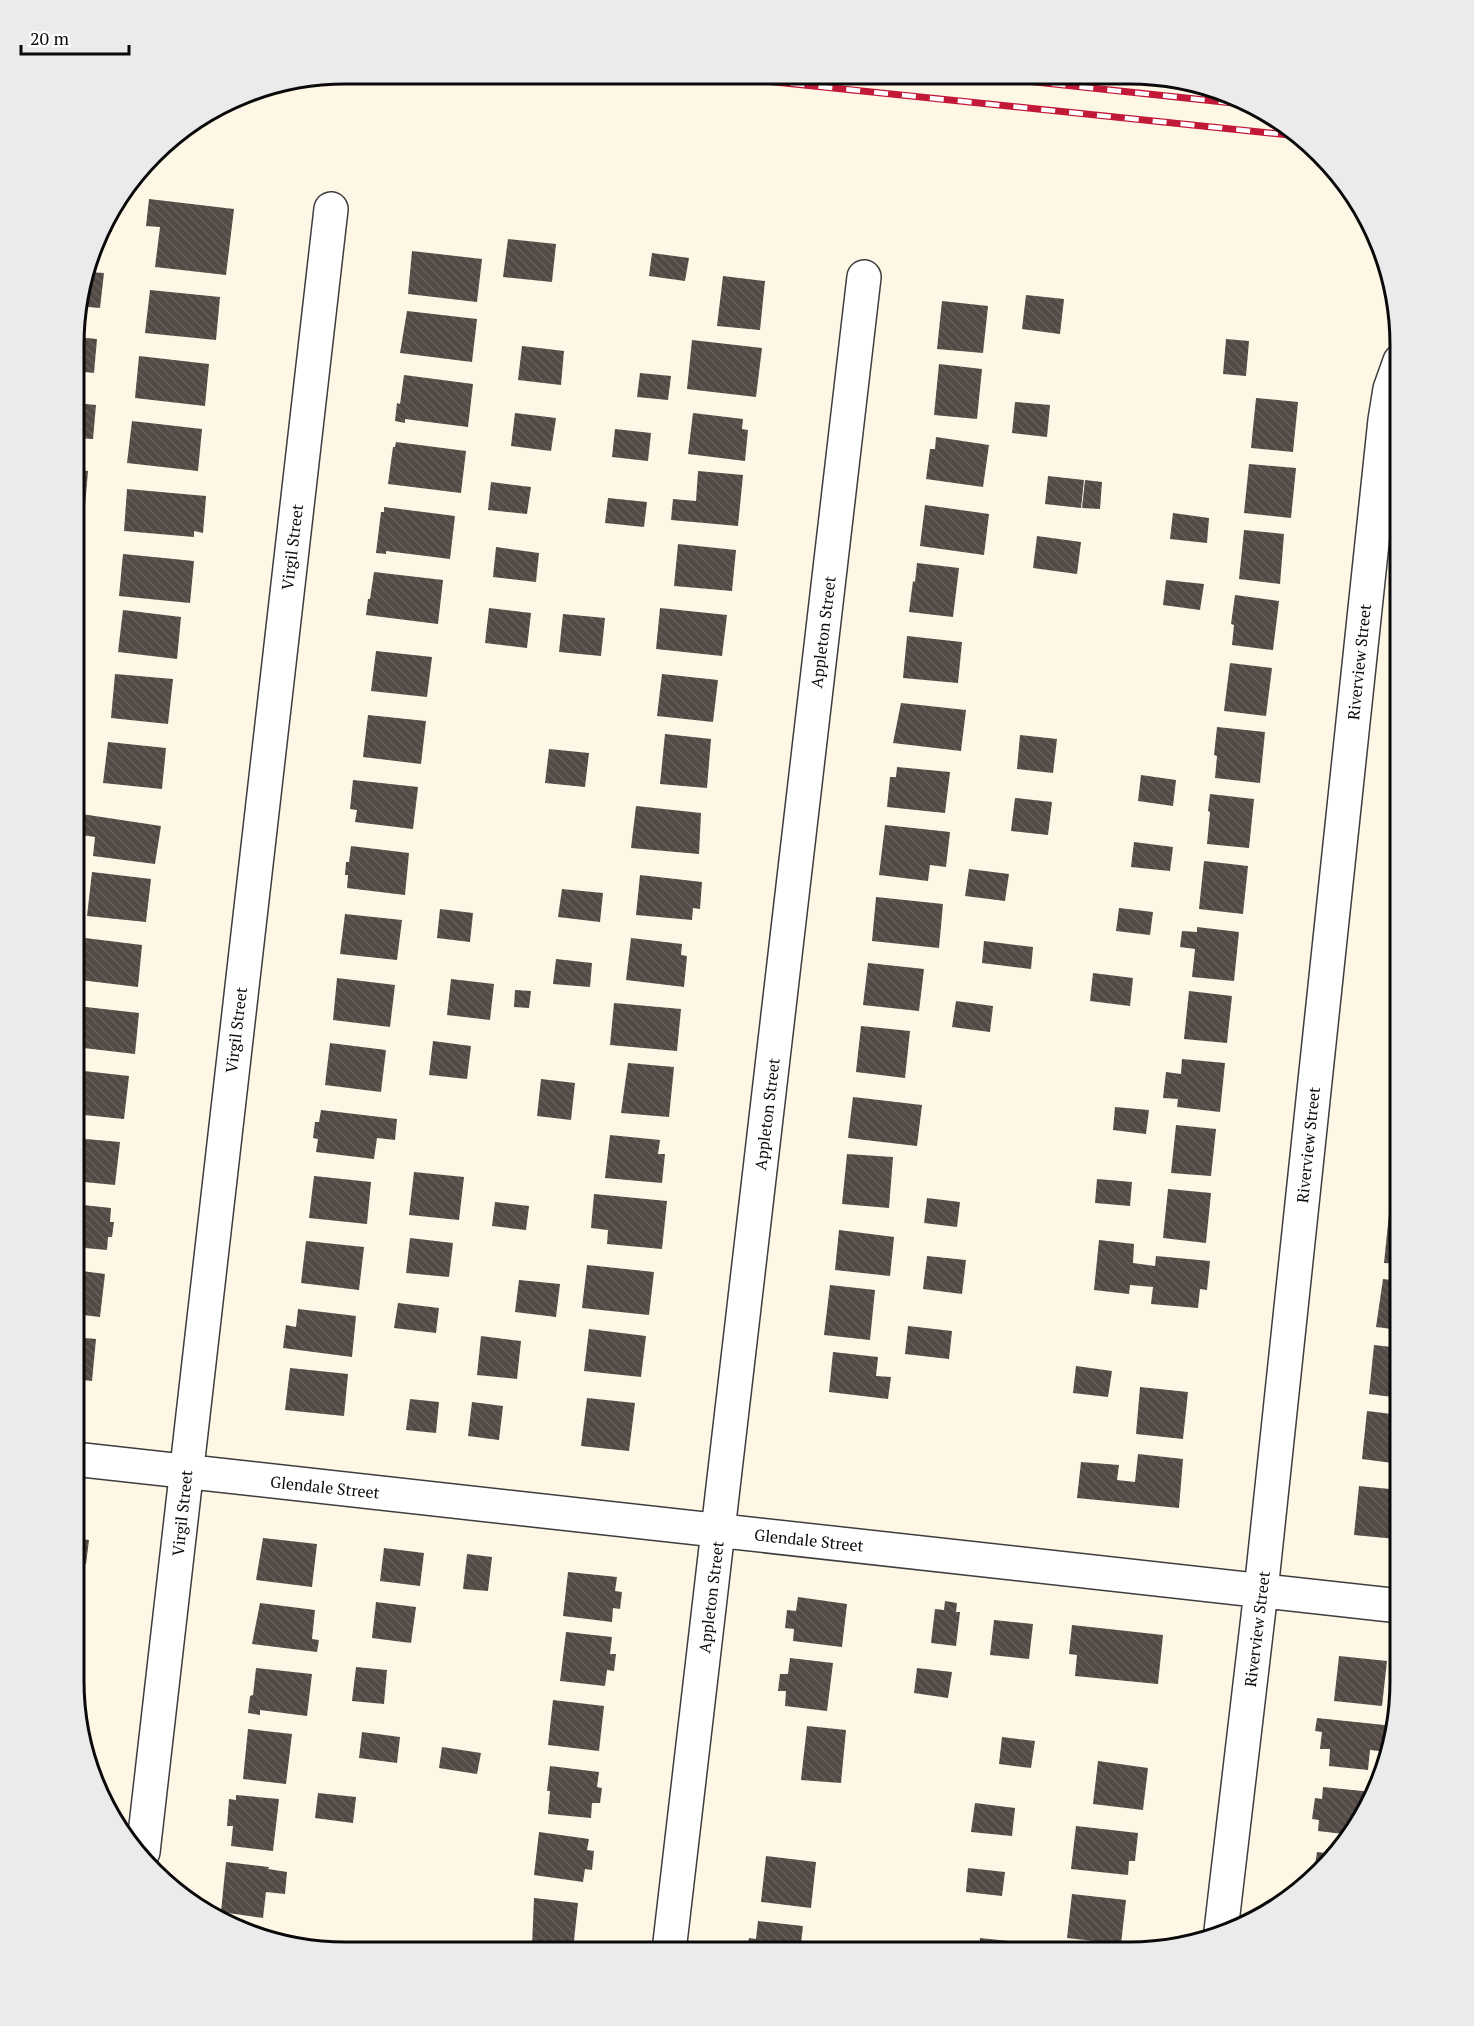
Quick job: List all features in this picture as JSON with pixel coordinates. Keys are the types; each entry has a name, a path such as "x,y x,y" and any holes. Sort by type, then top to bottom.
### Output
{"street":[{"name":"Virgil Street","path":"144,1847 332,209"},
{"name":"Appleton Street","path":"670,1942 864,278"},
{"name":"Riverview Street","path":"1222,1925 1261,1591 1390,389"},
{"name":"Glendale Street","path":"84,1461 1390,1605"}],"building":[{"path":"149,199 234,209 226,275 155,267 160,227 146,226"},
{"path":"508,239 556,244 552,282 503,277"},
{"path":"412,251 482,259 477,302 408,294"},
{"path":"652,253 689,258 685,281 649,276"},
{"path":"95,272 104,273 100,308 87,307"},
{"path":"723,276 765,281 760,330 717,326"},
{"path":"150,290 220,297 216,340 145,333"},
{"path":"1026,295 1064,299 1060,334 1022,329"},
{"path":"942,301 988,306 983,353 937,349"},
{"path":"407,311 477,319 472,362 400,353"},
{"path":"84,338 97,339 94,373 84,372"},
{"path":"1226,339 1249,341 1246,376 1223,374"},
{"path":"692,340 762,348 756,397 687,389"},
{"path":"522,346 564,351 561,385 518,380"},
{"path":"139,356 209,364 205,406 135,398"},
{"path":"939,364 982,369 977,419 934,415"},
{"path":"640,373 671,376 668,400 637,397"},
{"path":"404,375 473,384 468,427 405,419 405,423 395,421"},
{"path":"1256,398 1298,402 1293,452 1251,448"},
{"path":"1015,402 1050,405 1047,437 1012,433"},
{"path":"84,404 96,405 93,439 84,438"},
{"path":"515,413 556,418 551,451 511,446"},
{"path":"693,413 743,419 742,429 748,430 745,461 688,454"},
{"path":"132,421 202,429 198,471 127,463"},
{"path":"615,429 651,433 648,461 612,457"},
{"path":"936,437 989,445 983,487 926,479 930,449 935,449"},
{"path":"396,442 466,451 461,493 388,484 393,447"},
{"path":"1249,464 1296,468 1291,518 1244,513"},
{"path":"84,471 88,471 84,506"},
{"path":"698,471 743,475 738,526 671,520 673,499 696,501"},
{"path":"1048,476 1084,480 1081,508 1045,504"},
{"path":"1085,480 1102,482 1100,509 1082,508"},
{"path":"491,482 531,487 527,514 488,510"},
{"path":"127,489 206,496 203,533 194,531 194,537 124,531"},
{"path":"608,498 647,502 644,527 605,523"},
{"path":"925,505 989,514 984,555 920,546"},
{"path":"384,507 455,516 450,559 386,551 386,554 376,553 381,512 384,512"},
{"path":"1173,513 1209,518 1207,543 1170,539"},
{"path":"1244,530 1284,534 1280,584 1239,579"},
{"path":"1037,536 1081,542 1077,574 1033,568"},
{"path":"678,544 736,550 732,591 674,586"},
{"path":"496,547 539,553 536,582 493,577"},
{"path":"123,554 194,561 190,603 119,596"},
{"path":"917,563 959,568 953,617 909,612"},
{"path":"374,572 443,580 438,624 366,615"},
{"path":"1166,580 1204,584 1200,610 1163,605"},
{"path":"1235,595 1279,601 1273,650 1232,645 1234,625 1231,624"},
{"path":"489,608 531,613 527,648 485,643"},
{"path":"660,608 727,615 722,656 656,649"},
{"path":"123,610 181,617 177,659 118,652"},
{"path":"563,614 605,618 601,656 559,652"},
{"path":"907,636 962,642 958,683 903,678"},
{"path":"376,651 432,657 427,697 371,691"},
{"path":"1230,663 1272,668 1266,716 1224,711"},
{"path":"115,674 173,679 168,724 111,718"},
{"path":"662,674 718,680 713,722 657,716"},
{"path":"901,703 966,710 961,751 893,743"},
{"path":"368,715 426,721 421,764 363,757"},
{"path":"1217,727 1265,732 1260,783 1215,778 1217,756 1214,755"},
{"path":"665,734 711,739 707,788 660,784"},
{"path":"1020,735 1057,739 1053,773 1017,769"},
{"path":"108,742 166,748 162,789 103,783"},
{"path":"549,749 589,753 585,787 545,783"},
{"path":"897,767 950,772 945,813 887,807 890,777 896,777"},
{"path":"1141,775 1176,780 1173,806 1138,801"},
{"path":"353,780 418,787 413,829 355,822 357,810 350,809"},
{"path":"1210,794 1254,799 1249,848 1207,844"},
{"path":"1015,798 1052,802 1048,835 1011,831"},
{"path":"636,806 701,813 699,854 631,848"},
{"path":"84,814 161,826 155,864 93,856 95,837 84,835"},
{"path":"885,825 950,832 946,867 930,865 928,881 879,875"},
{"path":"1134,842 1173,847 1170,871 1131,867"},
{"path":"351,846 409,853 405,895 347,888 346,862 349,862"},
{"path":"1204,861 1248,866 1243,914 1199,909"},
{"path":"969,869 1009,874 1005,901 965,896"},
{"path":"92,872 151,879 146,922 87,916"},
{"path":"640,875 702,882 700,909 693,908 692,920 636,915"},
{"path":"562,889 603,893 600,922 558,917"},
{"path":"876,897 943,904 939,948 872,941"},
{"path":"1119,908 1153,912 1150,935 1116,931"},
{"path":"440,909 473,913 470,942 437,938"},
{"path":"345,914 402,920 397,960 340,954"},
{"path":"1197,927 1239,932 1234,981 1192,977 1195,949 1180,947 1182,931 1197,932"},
{"path":"85,938 142,945 138,987 84,980"},
{"path":"631,938 682,944 681,955 687,956 684,987 626,980"},
{"path":"984,941 1033,947 1031,969 982,963"},
{"path":"556,959 592,963 590,987 553,984"},
{"path":"868,963 924,969 919,1011 863,1005"},
{"path":"1093,973 1133,978 1130,1006 1090,1001"},
{"path":"337,978 395,985 390,1027 333,1020"},
{"path":"451,979 494,984 490,1020 447,1015"},
{"path":"515,990 531,991 529,1008 514,1007"},
{"path":"1189,991 1232,996 1227,1043 1184,1039"},
{"path":"956,1001 993,1006 990,1032 952,1027"},
{"path":"614,1003 681,1009 677,1051 610,1045"},
{"path":"84,1007 139,1013 135,1054 84,1048"},
{"path":"861,1026 910,1031 905,1078 856,1072"},
{"path":"433,1041 471,1046 467,1079 429,1075"},
{"path":"330,1043 386,1050 381,1092 325,1085"},
{"path":"1182,1059 1225,1063 1220,1112 1177,1107 1178,1099 1163,1098 1166,1072 1181,1074"},
{"path":"628,1063 674,1067 669,1117 621,1113"},
{"path":"84,1071 129,1076 124,1119 84,1115"},
{"path":"541,1079 575,1083 571,1120 537,1116"},
{"path":"853,1097 922,1105 917,1146 848,1138"},
{"path":"1115,1107 1149,1110 1146,1134 1113,1130"},
{"path":"321,1110 397,1119 395,1140 377,1138 374,1159 316,1152 318,1139 313,1138 315,1122 319,1122"},
{"path":"1176,1125 1216,1129 1211,1176 1171,1173"},
{"path":"610,1135 660,1140 658,1154 665,1154 662,1183 605,1178"},
{"path":"84,1139 120,1142 115,1185 84,1182"},
{"path":"847,1154 893,1157 889,1208 842,1204"},
{"path":"414,1172 464,1177 459,1220 409,1215"},
{"path":"314,1176 371,1182 367,1224 309,1218"},
{"path":"1097,1179 1132,1182 1130,1206 1095,1203"},
{"path":"1168,1189 1211,1193 1206,1243 1163,1238"},
{"path":"594,1194 667,1201 662,1249 607,1244 608,1230 591,1228"},
{"path":"927,1198 960,1202 957,1227 924,1223"},
{"path":"495,1202 529,1206 526,1230 492,1226"},
{"path":"84,1205 111,1208 110,1222 114,1222 112,1237 108,1237 107,1250 84,1248"},
{"path":"1389,1214 1390,1214 1390,1263 1384,1263"},
{"path":"839,1230 894,1237 890,1276 835,1270"},
{"path":"410,1238 453,1243 449,1277 406,1273"},
{"path":"1099,1240 1134,1244 1133,1263 1155,1266 1156,1256 1210,1261 1207,1290 1200,1289 1198,1308 1151,1304 1153,1287 1130,1285 1129,1294 1094,1290"},
{"path":"306,1241 364,1247 359,1290 301,1283"},
{"path":"927,1256 966,1260 962,1294 923,1289"},
{"path":"587,1265 654,1272 649,1315 582,1308"},
{"path":"84,1271 105,1274 100,1317 84,1315"},
{"path":"1383,1279 1390,1280 1390,1329 1376,1327"},
{"path":"519,1280 560,1284 556,1317 515,1312"},
{"path":"830,1285 875,1290 870,1340 824,1335"},
{"path":"398,1303 439,1308 436,1333 394,1328"},
{"path":"298,1309 356,1316 352,1357 283,1348 286,1325 296,1327"},
{"path":"908,1326 952,1331 949,1359 905,1354"},
{"path":"589,1329 646,1336 641,1377 584,1371"},
{"path":"481,1336 521,1341 517,1379 477,1375"},
{"path":"84,1338 96,1339 92,1381 84,1380"},
{"path":"1374,1345 1390,1347 1390,1397 1369,1394"},
{"path":"833,1352 878,1357 876,1376 891,1377 888,1399 829,1392"},
{"path":"1076,1366 1112,1371 1108,1397 1073,1393"},
{"path":"290,1368 348,1374 344,1416 285,1410"},
{"path":"1140,1387 1188,1392 1183,1439 1136,1434"},
{"path":"587,1398 635,1403 629,1451 581,1446"},
{"path":"410,1399 439,1402 436,1433 406,1430"},
{"path":"472,1402 503,1406 499,1440 468,1436"},
{"path":"1367,1411 1390,1414 1390,1463 1362,1459"},
{"path":"1138,1454 1183,1459 1179,1508 1077,1498 1081,1462 1119,1465 1117,1480 1135,1482"},
{"path":"1359,1486 1390,1489 1390,1538 1354,1535"},
{"path":"263,1538 317,1544 312,1587 256,1580"},
{"path":"84,1539 89,1540 86,1564 84,1564"},
{"path":"384,1548 424,1553 420,1586 380,1581"},
{"path":"467,1554 492,1557 488,1591 463,1589"},
{"path":"568,1572 617,1577 615,1591 622,1592 620,1609 613,1608 612,1622 563,1616"},
{"path":"798,1597 847,1604 842,1647 793,1641 794,1629 785,1628 787,1610 796,1611"},
{"path":"945,1601 957,1603 956,1612 960,1612 956,1646 931,1643 935,1609 944,1610"},
{"path":"376,1602 416,1607 411,1643 372,1638"},
{"path":"260,1603 315,1610 312,1639 319,1640 317,1652 252,1644"},
{"path":"994,1620 1033,1624 1029,1659 990,1655"},
{"path":"1072,1625 1163,1635 1158,1684 1075,1676 1077,1655 1069,1654"},
{"path":"566,1632 612,1637 610,1654 616,1654 614,1671 607,1670 605,1686 560,1681"},
{"path":"1339,1656 1387,1661 1382,1706 1334,1701"},
{"path":"790,1658 833,1663 827,1711 785,1706 786,1691 778,1691 780,1674 788,1674"},
{"path":"356,1667 387,1670 384,1704 352,1701"},
{"path":"256,1668 312,1674 307,1716 260,1710 260,1715 248,1713"},
{"path":"917,1668 952,1672 948,1698 914,1693"},
{"path":"553,1700 604,1706 599,1751 548,1745"},
{"path":"1317,1718 1386,1725 1380,1751 1370,1750 1368,1770 1329,1766 1330,1749 1320,1749 1322,1732 1315,1731"},
{"path":"807,1726 846,1730 841,1783 801,1780"},
{"path":"248,1729 292,1734 286,1784 243,1779"},
{"path":"362,1732 400,1737 397,1763 359,1758"},
{"path":"1002,1737 1035,1741 1031,1768 999,1764"},
{"path":"442,1747 481,1753 477,1774 439,1768"},
{"path":"1098,1761 1148,1768 1143,1810 1093,1804"},
{"path":"550,1766 599,1772 597,1787 602,1788 600,1803 592,1803 591,1818 548,1814 550,1791 547,1791"},
{"path":"1323,1787 1365,1791 1341,1834 1318,1831 1319,1820 1312,1819 1315,1798 1322,1799"},
{"path":"318,1793 356,1797 353,1823 315,1818"},
{"path":"236,1795 279,1799 273,1851 231,1846 233,1826 227,1826 229,1799 236,1800"},
{"path":"975,1803 1015,1808 1012,1836 971,1832"},
{"path":"1076,1826 1138,1833 1135,1861 1129,1861 1128,1875 1071,1869"},
{"path":"539,1832 589,1839 587,1850 594,1851 592,1870 585,1869 583,1882 534,1875"},
{"path":"1317,1852 1325,1853 1325,1853 1315,1863"},
{"path":"766,1856 816,1862 811,1908 761,1902"},
{"path":"226,1862 269,1867 268,1869 287,1872 285,1894 266,1892 263,1918 221,1910"},
{"path":"968,1868 1005,1872 1002,1896 966,1892"},
{"path":"1072,1894 1126,1900 1121,1942 1067,1938"},
{"path":"534,1898 578,1903 574,1942 532,1942"},
{"path":"758,1921 803,1926 801,1942 748,1942 749,1938 756,1939"},
{"path":"980,1938 1018,1942 980,1942"}],"railway":[{"path":"794,84 1283,134"},
{"path":"1053,84 1224,102"}]}
